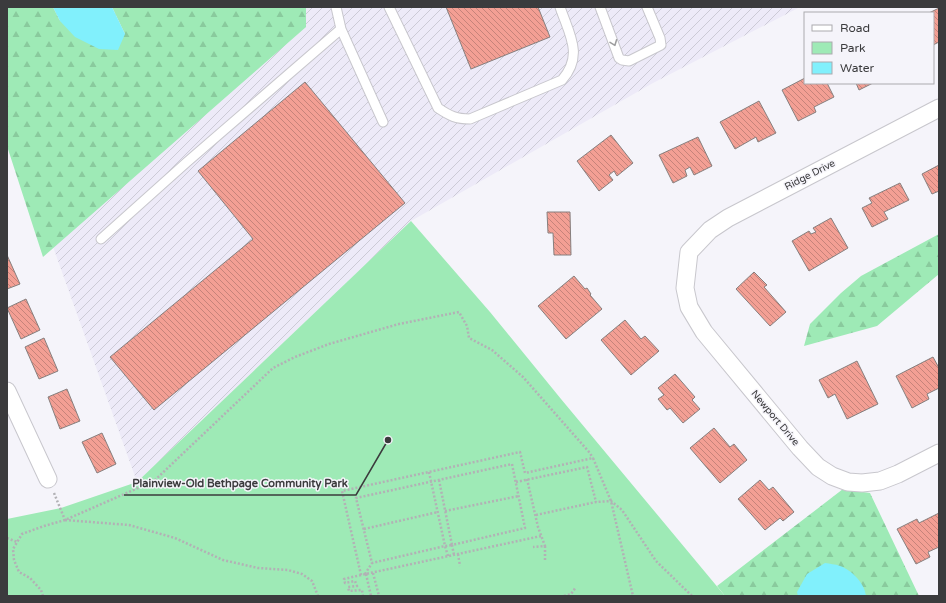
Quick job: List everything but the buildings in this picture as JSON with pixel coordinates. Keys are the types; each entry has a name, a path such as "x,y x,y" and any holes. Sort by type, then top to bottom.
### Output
{"street":[{"name":"Ridge Drive","path":"689,252 710,230 728,218 939,108"},
{"name":"Newport Drive","path":"689,252 685,288 689,307 704,332 800,448 818,466 832,476 848,482 862,483 880,481 898,474 939,453"},
{"path":"7,391 48,479"}],"lane":[{"path":"336,7 341,29 383,122"},
{"path":"389,7 438,108 458,119 470,119 562,80 570,71 574,51 560,7"},
{"path":"600,7 619,58 629,61 660,45 660,38 647,7"},
{"path":"101,239 341,29"}],"path":[{"path":"43,596 41,590 30,578 19,572 14,560 13,549 22,534 65,520 154,481 273,368 330,344 399,324 459,312 466,326 469,338 492,350 523,377 593,458 611,501 633,596"},
{"path":"371,596 342,491 520,452 525,472 593,458"},
{"path":"364,575 372,563 525,528 512,464 356,498 372,563"},
{"path":"516,482 587,467 596,502"},
{"path":"429,472 448,556"},
{"path":"527,479 541,536 545,546 545,560"},
{"path":"439,480 452,545 460,566"},
{"path":"445,511 519,496"},
{"path":"536,515 596,502 611,501 622,510 656,561 692,596"},
{"path":"58,502 65,520"},
{"path":"364,529 438,512"},
{"path":"65,520 129,525 174,538 224,560 258,568 288,570 302,574 312,581 318,596"},
{"path":"363,596 362,590 349,591 348,587 357,586 356,581 345,583 344,579 541,536"},
{"path":"7,538 17,542"},
{"path":"533,547 545,546"},
{"path":"373,573 379,596"},
{"path":"564,596 571,594 576,587"}],"shaded area":[{"path":"7,7 800,7 653,83 411,221 137,482 7,118"}],"green space":[{"path":"7,7 53,7 60,21 125,34 112,7 306,7 306,27 43,257 7,146"},
{"path":"411,221 490,312 725,596 7,596 7,519 61,508 137,482"},
{"path":"939,234 939,274 877,326 804,346 810,324 841,293 861,276"},
{"path":"843,489 870,493 919,596 725,596 717,586"}],"water":[{"path":"53,7 112,7 125,34 118,50 99,49 75,37 60,21"},
{"path":"825,563 840,566 853,574 863,587 866,596 798,596 797,592 807,574"}],"place":[{"name":"Plainview-Old Bethpage Community Park","path":"388,440"}]}
